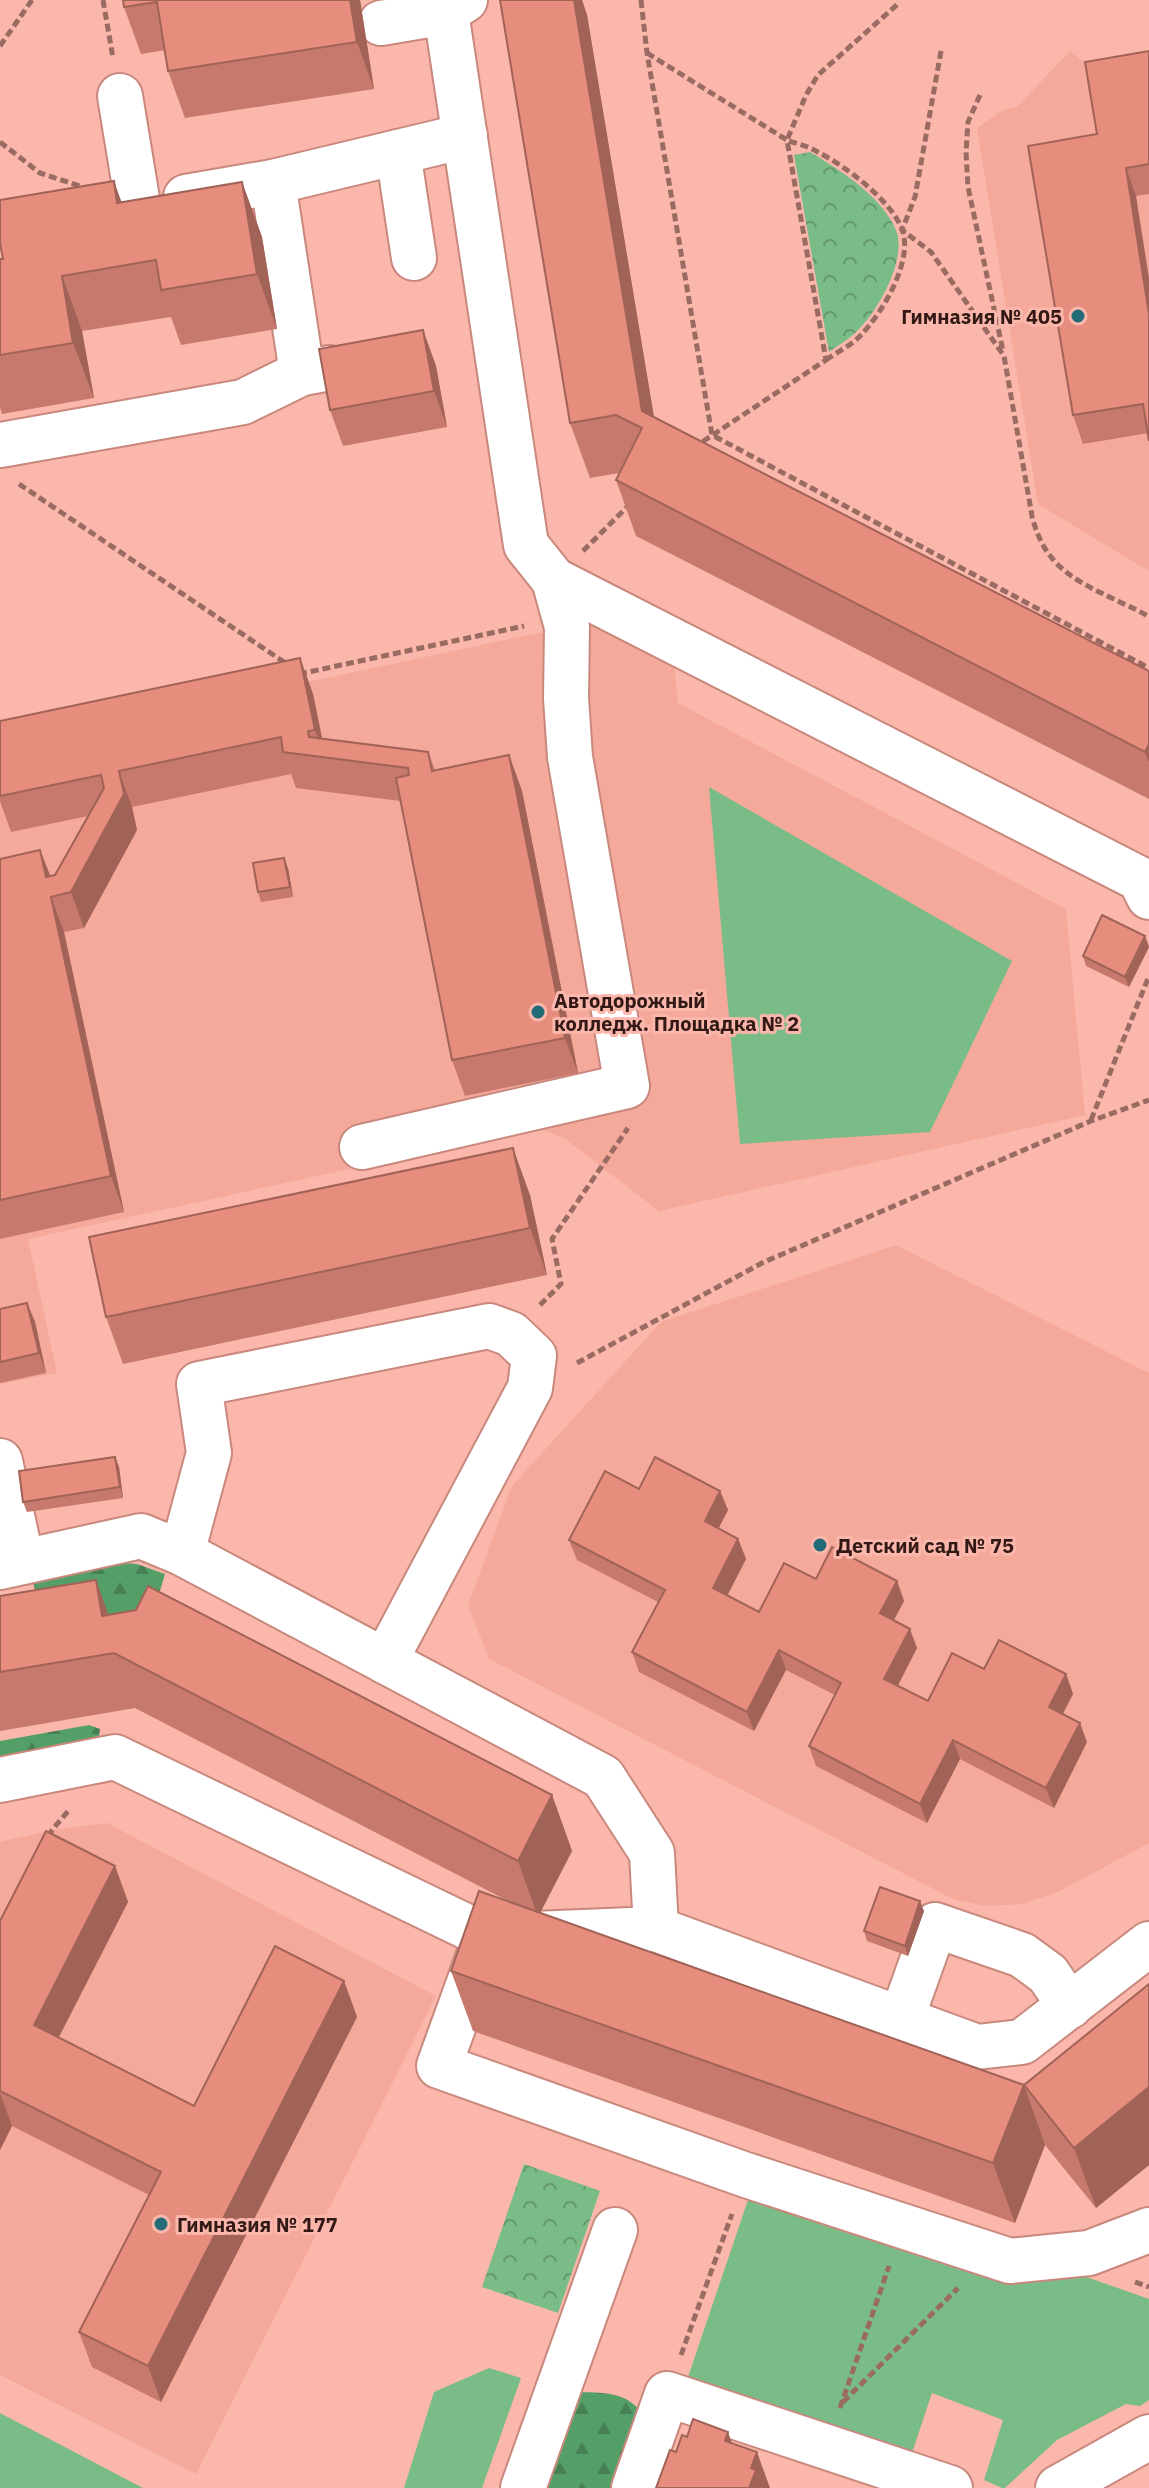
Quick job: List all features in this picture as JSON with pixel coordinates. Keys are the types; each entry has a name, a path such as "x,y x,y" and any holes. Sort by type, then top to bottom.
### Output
{"lane":[{"path":"362,1147 627,1086 570,757 566,698 567,627 559,598 526,545 465,136 455,6 381,23"},
{"path":"120,96 138,205"},
{"path":"92,212 273,182 465,136"},
{"path":"398,152 414,258"},
{"path":"273,182 302,373"},
{"path":"6,463 243,402 302,373 365,361"},
{"path":"559,598 1146,884"},
{"path":"182,1553 209,1453 199,1384 489,1326 511,1334 534,1356 530,1388 385,1661"},
{"path":"0,1461 11,1565 141,1536 182,1553 603,1777 652,1853 656,1929"},
{"path":"0,1780 115,1757 486,1936 656,1929 977,2047 1022,2042 1149,1944"},
{"path":"901,2020 935,1925 1022,1955 1048,1974 1070,2006"},
{"path":"486,1936 439,2066 746,2175 1010,2261 1089,2253 1149,2230"},
{"path":"523,2488 615,2230"},
{"path":"634,2488 667,2394 950,2488"},
{"path":"1058,2488 1149,2437"}],"path":[{"path":"0,46 32,0"},
{"path":"103,0 120,96"},
{"path":"641,0 647,53 712,435"},
{"path":"826,360 787,140 818,75 899,3"},
{"path":"689,452 859,337 880,312 896,280 904,253 902,230 915,197 941,51"},
{"path":"647,53 787,140 815,150 869,188 902,230 931,252 1004,356"},
{"path":"980,95 968,122 968,187 1038,539 1054,562 1075,578 1149,617"},
{"path":"0,142 40,173 138,205"},
{"path":"712,435 1149,668"},
{"path":"6,463 301,673"},
{"path":"286,676 559,598 632,502"},
{"path":"1091,1121 1149,976"},
{"path":"530,1388 764,1262 1091,1121 1149,1100"},
{"path":"511,1334 561,1284 552,1239 602,1168"},
{"path":"45,1847 52,1830"},
{"path":"667,2394 746,2175"},
{"path":"827,2447 902,2226"},
{"path":"842,2403 992,2255"}],"shaded area":[{"name":"Гимназия № 405","path":"1070,51 1096,72 1149,63 1149,571 1038,504 977,128 1003,110 1017,107"},
{"name":"Автодорожный колледж. Площадка № 2","path":"567,627 592,627 674,663 678,703 1066,909 1085,1115 659,1211 564,1138 538,1128 28,1239 57,1373 0,1384 0,747"},
{"name":"Детский сад № 75","path":"896,1245 1149,1373 1149,1843 1058,1892 1022,1904 986,1906 953,1899 489,1659 468,1605 512,1486 661,1322"},
{"name":"Гимназия № 177","path":"107,1823 436,1996 196,2474 0,2375 0,1842 52,1830"}],"green space":[{"path":"810,152 847,176 881,206 896,230 899,242 894,271 872,314 854,334 829,352 794,155"},
{"path":"709,787 1012,961 930,1132 740,1144"},
{"path":"111,1562 137,1564 165,1574 148,1630 45,1626 32,1579"},
{"path":"89,1725 100,1729 97,1752 0,1775 0,1741"},
{"path":"524,2164 600,2191 558,2313 482,2287"},
{"path":"749,2197 985,2278 1016,2278 1061,2268 1149,2299 1149,2400 1140,2406 1126,2404 1057,2440 1002,2488 984,2480 1003,2420 932,2393 911,2456 688,2377"},
{"path":"489,2368 521,2378 482,2488 404,2488 434,2392"},
{"path":"579,2392 624,2398 645,2417 622,2488 537,2488"},
{"path":"0,2413 143,2488 0,2488"}],"building":[{"path":"123,0 350,0 357,42 168,71 157,2 124,7"},
{"path":"500,0 574,0 642,411 1149,671 1149,744 1145,752 616,480 642,428 616,415 570,423"},
{"path":"1149,51 1149,164 1126,168 1149,314 1149,441 1143,404 1073,415 1028,146 1097,134 1085,62"},
{"path":"114,181 117,203 242,182 257,274 161,290 156,260 62,276 73,343 0,355 0,259 3,259 0,200"},
{"path":"423,330 434,391 330,410 319,349"},
{"path":"300,658 315,730 308,731 309,737 428,752 432,771 509,755 565,1038 452,1060 396,778 409,775 408,768 283,752 281,737 119,771 124,794 71,892 51,897 111,1176 0,1200 0,859 40,850 46,877 55,875 104,788 101,775 0,796 0,721"},
{"path":"284,858 290,887 258,892 253,863"},
{"path":"1102,915 1145,936 1125,977 1083,956"},
{"path":"513,1148 530,1228 106,1317 89,1237"},
{"path":"27,1303 39,1353 0,1362 0,1309"},
{"path":"115,1457 120,1487 23,1502 19,1471"},
{"path":"655,1457 720,1491 705,1521 738,1539 713,1588 759,1612 784,1563 816,1579 832,1547 897,1581 880,1613 910,1629 884,1679 928,1701 952,1653 984,1669 999,1640 1066,1674 1049,1707 1080,1723 1046,1788 953,1740 920,1804 809,1746 841,1683 779,1650 747,1712 632,1652 665,1590 569,1540 605,1471 639,1489"},
{"path":"96,1580 102,1616 136,1610 148,1586 552,1795 518,1861 114,1653 0,1672 0,1596"},
{"path":"46,1831 115,1866 34,2025 194,2106 275,1946 344,1981 148,2366 79,2332 161,2172 0,2091 0,1921"},
{"path":"880,1887 920,1901 905,1946 864,1931"},
{"path":"479,1891 1024,2085 993,2163 451,1971"},
{"path":"1149,1984 1149,2087 1074,2148 1024,2085"},
{"path":"693,2419 728,2432 725,2441 757,2452 751,2468 756,2470 749,2488 656,2488 670,2450 676,2452 682,2435 687,2437"}],"place":[{"name":"Гимназия № 405","path":"1078,316"},
{"name":"Автодорожный колледж. Площадка № 2","path":"538,1012"},
{"name":"Детский сад № 75","path":"820,1545"},
{"name":"Гимназия № 177","path":"161,2224"}]}
